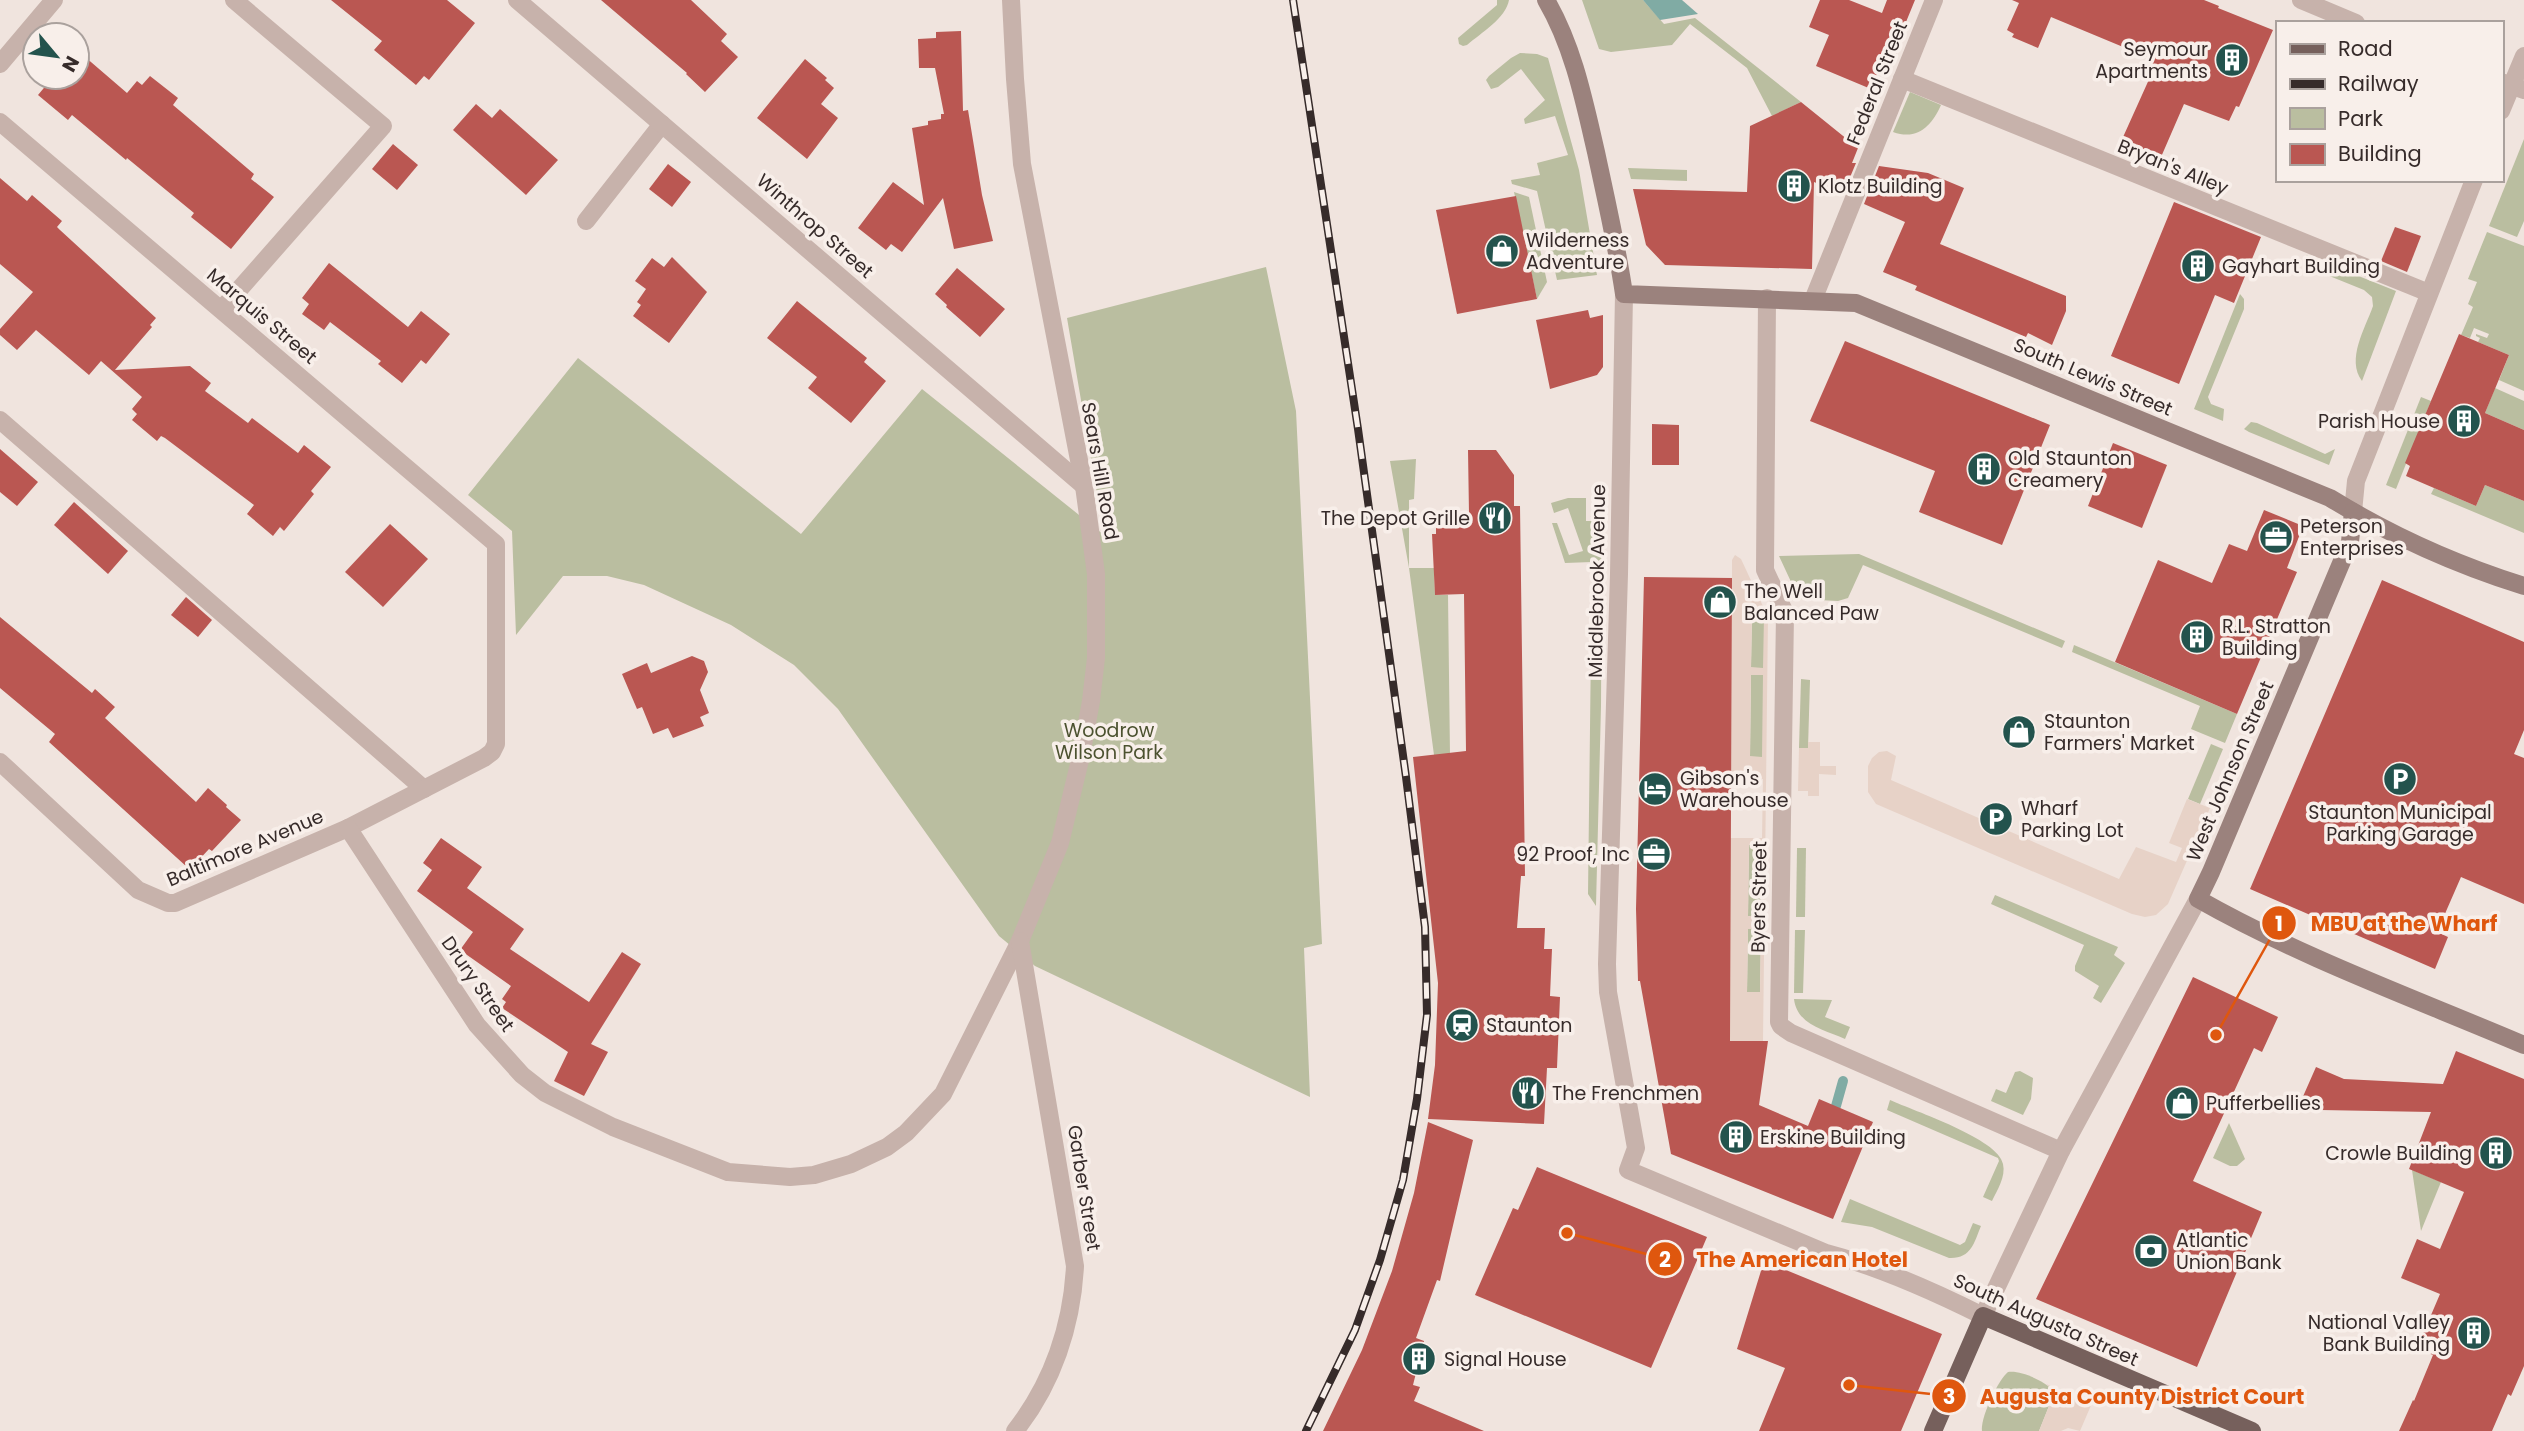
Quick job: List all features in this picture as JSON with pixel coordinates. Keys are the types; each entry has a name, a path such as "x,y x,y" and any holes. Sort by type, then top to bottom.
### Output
{"main road":[{"name":"Middlebrook Avenue","path":"1546,0 1563,33 1573,61 1607,202 1624,294"},
{"name":"South Lewis Street","path":"1624,294 1856,303 2330,498 2387,532 2524,586"},
{"name":"West Johnson Street","path":"2198,899 2350,542 2353,512"},
{"path":"2198,899 2272,937 2524,1045"},
{"path":"1933,1431 1983,1316"},
{"name":"South Augusta Street","path":"1983,1316 2228,1426 2252,1431"}],"street":[{"path":"0,64 54,0"},
{"path":"222,309 383,126 234,0"},
{"name":"Winthrop Street","path":"517,0 1084,486"},
{"name":"Sears Hill Road","path":"1011,0 1022,164 1084,486 1097,602 1096,658 1091,701 1060,843 1020,941"},
{"name":"Federal Street","path":"1813,300 1843,209 1902,79 1934,0"},
{"path":"2301,0 2351,21"},
{"path":"2503,106 2524,56"},
{"name":"Bryan's Alley","path":"1902,79 2429,293"},
{"name":"Marquis Street","path":"0,122 496,544 496,744 492,752 484,758 424,789"},
{"path":"586,221 662,124"},
{"name":"West Johnson Street","path":"2353,512 2356,481 2473,182"},
{"name":"Middlebrook Avenue","path":"1624,294 1619,574 1606,964 1608,992 1636,1148 1628,1170"},
{"name":"Byers Street","path":"1768,298 1765,570 1785,613 1779,1022 1791,1033 2062,1151"},
{"path":"0,420 424,789 348,828"},
{"name":"Baltimore Avenue","path":"0,762 138,890 168,903 192,897 348,828"},
{"name":"Drury Street","path":"348,828 477,1025 522,1075 559,1102 613,1127 728,1172 790,1177 814,1175 851,1164 887,1147 906,1133 943,1094 1020,941"},
{"name":"West Johnson Street","path":"1983,1316 2062,1151 2198,899"},
{"name":"Garber Street","path":"1015,1431 1048,1376 1060,1350 1068,1326 1075,1266 1020,941"},
{"name":"South Augusta Street","path":"1628,1170 1826,1253 1852,1260 1952,1300 1983,1316"}],"green space":[{"path":"1497,0 1509,0 1498,19 1467,45 1459,44 1458,38 1497,5"},
{"path":"1582,0 1643,0 1664,24 1695,18 1801,102 1772,116 1747,68 1690,24 1672,45 1611,52 1599,49"},
{"path":"1520,53 1548,58 1579,170 1597,275 1557,280 1537,191 1512,184 1511,180 1540,175 1537,163 1568,155 1555,116 1525,124 1524,119 1545,100 1521,69 1498,87 1491,89 1486,80"},
{"path":"1910,92 1941,105 1928,125 1917,133 1893,132"},
{"path":"2524,139 2524,221 2517,237 2489,226"},
{"path":"1628,168 1687,170 1687,181 1631,179"},
{"path":"1514,192 1529,197 1547,282 1537,299"},
{"path":"2487,232 2524,246 2524,391 2499,380 2509,355 2478,342 2480,338 2476,334 2487,338 2489,334 2474,328 2470,338 2461,335 2473,307 2468,304 2477,282 2468,279"},
{"path":"2306,255 2396,291 2362,381 2356,354 2373,306 2372,297 2364,290 2322,273"},
{"name":"Woodrow Wilson Park","path":"1266,267 1296,411 1322,944 1304,948 1310,1097 1035,966 999,936 838,709 794,665 731,625 644,585 607,576 563,576 516,635 512,531 468,495 578,358 801,534 922,389 1104,535 1067,318"},
{"path":"2240,294 2244,299 2244,309 2208,397 2211,404 2224,409 2223,421 2194,409"},
{"path":"2495,388 2524,401 2524,430 2485,413"},
{"path":"2421,397 2431,401 2396,489 2386,485"},
{"path":"2251,422 2325,454 2335,449 2329,465 2244,429"},
{"path":"1416,459 1414,499 1409,500 1409,568 1390,461"},
{"path":"2485,485 2524,501 2524,533 2431,494 2434,488 2476,506"},
{"path":"1568,498 1586,498 1586,521 1602,521 1596,906 1588,894 1592,562 1565,563 1552,523 1557,523 1569,555 1583,551 1568,508 1554,513 1551,503"},
{"path":"1859,554 2065,641 2062,648 1863,565 1848,598 1838,601 1799,599 1779,556"},
{"path":"1409,568 1434,568 1435,595 1448,595 1450,756 1434,755"},
{"path":"1752,614 1761,614 1764,617 1764,668 1751,668"},
{"path":"2074,645 2237,714 2225,743 2191,729 2200,706 2072,652"},
{"path":"1751,674 1763,674 1763,757 1750,757"},
{"path":"1801,679 1810,680 1808,748 1799,748"},
{"path":"2211,744 2223,749 2200,804 2188,799"},
{"path":"1749,844 1762,845 1761,917 1748,916"},
{"path":"1797,848 1806,848 1805,917 1796,917"},
{"path":"1995,895 2118,947 2114,955 2125,963 2101,1003 2093,998 2099,986 2075,971 2084,945 1991,904"},
{"path":"1748,928 1761,928 1760,992 1747,992"},
{"path":"1795,930 1805,930 1803,993 1794,993"},
{"path":"1794,999 1832,1000 1825,1017 1850,1027 1845,1039 1806,1021 1796,1008"},
{"path":"2020,1071 2033,1078 2031,1099 2023,1115 1991,1101 1996,1089 2006,1093 2015,1072"},
{"path":"1890,1100 1972,1136 1998,1155 2003,1164 2003,1174 1992,1201 1983,1197 1998,1158 1887,1110"},
{"path":"2229,1123 2245,1159 2237,1166 2230,1166 2213,1158"},
{"path":"2412,1170 2441,1182 2421,1231"},
{"path":"1850,1199 1960,1245 1965,1242 1973,1223 1981,1226 1967,1253 1949,1258 1872,1227 1841,1222"},
{"path":"2008,1372 2032,1377 2053,1390 2039,1431 1982,1431 1990,1400"}],"shaded area":[{"path":"1735,555 1741,559 1768,617 1763,1041 1730,1041 1730,838 1762,838 1763,779 1731,785 1732,560","holes":["1752,614 1764,616 1763,668 1751,667","1751,675 1763,675 1762,757 1750,756","1749,845 1762,845 1761,917 1748,916","1748,929 1761,929 1760,992 1747,992"]},
{"path":"1808,742 1820,742 1820,766 1836,766 1836,775 1819,774 1819,796 1808,796 1808,791 1798,791 1799,748 1808,748"},
{"path":"1887,751 1896,756 1891,780 2119,879 2136,847 2176,862 2182,848 2169,843 2187,799 2210,808 2168,904 2156,915 2145,917 2132,914 1876,804 1868,792 1868,766 1879,752"},
{"path":"2046,1384 2092,1403 2080,1431 2068,1428 2061,1431 2039,1431 2053,1396 2053,1390"}],"water":[{"path":"1643,0 1682,0 1698,14 1660,20"}],"building":[{"path":"331,0 447,0 475,23 429,80 424,76 416,85 374,50 382,41"},
{"path":"601,0 691,0 727,34 721,41 738,57 705,92 687,73"},
{"path":"1820,0 1849,0 1882,13 1887,0 1915,0 1894,60 1884,56 1871,89 1816,66 1829,35 1809,27"},
{"path":"2012,0 2204,0 2273,30 2239,107 2236,106 2229,121 2184,104 2158,164 2119,146 2151,75 2146,73 2152,59 2051,17 2038,48 2012,37 2014,34 2007,30 2019,3"},
{"path":"961,31 963,111 968,110 982,195 993,241 954,249 943,198 902,252 891,244 886,250 858,228 893,182 924,205 912,128 928,125 928,121 941,119 941,114 944,114 935,68 919,68 918,39 936,38 936,32"},
{"path":"805,59 827,78 825,80 834,88 821,104 838,118 807,159 757,118"},
{"path":"91,62 127,93 137,81 142,85 150,76 178,98 173,105 254,174 251,179 274,197 231,249 191,217 194,213 127,158 126,160 72,115 68,120 38,95 41,91 91,91"},
{"name":"Klotz Building","path":"1801,102 1858,148 1852,163 1856,163 1843,194 1814,182 1812,269 1665,265 1646,245 1633,189 1747,192 1750,126"},
{"path":"476,104 492,118 500,109 558,160 526,195 453,130"},
{"path":"393,144 418,165 397,190 372,169"},
{"path":"668,164 691,182 672,207 649,189"},
{"path":"1879,166 1928,173 1964,188 1940,244 2066,296 2066,311 2052,345 2028,333 2026,337 1915,290 1917,286 1883,272 1905,222 1864,204"},
{"path":"0,178 27,201 32,195 62,221 57,227 156,318 150,325 152,327 115,370 190,366 211,383 205,391 248,423 252,418 298,453 304,445 331,467 311,491 314,494 284,531 280,527 273,536 247,514 254,505 165,438 161,436 157,441 132,420 137,414 132,409 142,397 101,361 89,375 36,330 17,350 0,335 0,329 33,292 0,264"},
{"path":"1516,196 1537,299 1457,314 1436,210"},
{"name":"Gayhart Building","path":"2174,202 2261,237 2234,303 2215,295 2179,384 2111,356"},
{"path":"2395,227 2421,236 2407,272 2381,261"},
{"path":"672,257 707,292 669,343 633,316 641,305 637,302 646,289 635,281 652,258 664,267"},
{"path":"329,263 408,327 421,311 450,334 426,364 421,360 402,383 378,364 381,361 330,322 324,330 302,314 309,304 302,298"},
{"path":"957,268 1005,309 980,337 935,294"},
{"path":"797,301 867,358 864,362 886,381 851,423 808,388 817,377 767,338"},
{"path":"1588,310 1590,318 1603,315 1603,367 1597,375 1550,389 1536,320"},
{"name":"Parish House","path":"2459,334 2509,355 2485,413 2524,430 2524,501 2485,485 2476,506 2406,476 2410,466 2405,463"},
{"path":"1845,341 2050,425 2002,545 1919,512 1935,471 1810,421"},
{"path":"1652,424 1679,425 1679,465 1652,465"},
{"path":"2113,443 2167,465 2142,528 2088,506"},
{"path":"0,449 38,482 17,506 0,492"},
{"path":"1468,450 1496,450 1514,475 1514,506 1520,506 1525,876 1521,876 1517,928 1545,928 1544,949 1552,949 1550,996 1560,997 1557,1068 1547,1068 1544,1124 1428,1119 1435,1065 1438,983 1413,757 1466,751 1464,594 1435,595 1432,534 1436,534 1436,520 1463,520 1463,513 1469,513"},
{"path":"74,502 128,551 108,574 54,525"},
{"name":"R.L. Stratton Building","path":"2264,510 2303,526 2287,568 2297,572 2237,714 2115,662 2158,560 2212,583 2229,544 2247,551"},
{"path":"390,524 428,559 383,607 345,572"},
{"path":"1644,577 1732,578 1730,1041 1768,1041 1759,1105 1808,1126 1819,1099 1873,1122 1833,1219 1671,1154 1638,981 1636,909"},
{"name":"Staunton Municipal Parking Garage","path":"2382,580 2524,642 2524,730 2514,754 2524,758 2524,904 2461,877 2437,932 2448,937 2435,969 2250,889"},
{"path":"186,597 212,620 198,637 171,615"},
{"path":"0,617 92,693 95,689 115,707 105,718 196,802 208,788 241,820 212,851 209,849 196,863 194,860 187,867 49,742 55,734 0,688"},
{"path":"692,656 704,661 708,672 700,690 709,713 700,717 704,726 673,738 668,728 653,734 642,707 637,709 622,674 647,663 651,673"},
{"path":"441,838 482,867 467,888 524,929 510,949 589,1002 622,952 641,964 591,1044 608,1052 584,1096 554,1081 568,1052 502,1008 506,1002 502,999 511,986 460,950 473,932 417,891 432,870 423,863"},
{"path":"2193,977 2278,1017 2262,1052 2254,1048 2193,1181 2262,1212 2197,1367 2036,1299"},
{"path":"2456,1051 2524,1079 2524,1366 2492,1431 2399,1431 2433,1355 2417,1348 2440,1294 2401,1278 2417,1239 2440,1249 2464,1192 2409,1169 2431,1112 2321,1110 2301,1101 2316,1067 2344,1079 2443,1084"},
{"path":"1428,1122 1473,1140 1440,1281 1437,1280 1416,1338 1424,1341 1413,1385 1420,1387 1414,1401 1484,1431 1323,1431 1362,1350 1392,1271 1414,1193"},
{"path":"1537,1167 1707,1237 1651,1368 1475,1295 1513,1208 1518,1210"},
{"path":"1764,1261 1942,1334 1901,1431 1759,1431 1785,1368 1737,1349"}],"waterway":[{"path":"1836,1106 1843,1081"}],"railway":[{"path":"1293,0 1358,429 1406,777 1425,927 1427,1015 1417,1099 1403,1180 1380,1260 1355,1330 1306,1431"}],"place":[{"name":"Seymour Apartments","path":"2232,60"},
{"name":"Klotz Building","path":"1794,186"},
{"name":"Wilderness Adventure","path":"1502,251"},
{"name":"Gayhart Building","path":"2198,266"},
{"name":"Parish House","path":"2464,421"},
{"name":"Old Staunton Creamery","path":"1984,469"},
{"name":"The Depot Grille","path":"1495,518"},
{"name":"Peterson Enterprises","path":"2276,537"},
{"name":"The Well Balanced Paw","path":"1720,602"},
{"name":"R.L. Stratton Building","path":"2197,637"},
{"name":"Staunton Farmers' Market","path":"2019,732"},
{"name":"Staunton Municipal Parking Garage","path":"2400,779"},
{"name":"Gibson's Warehouse","path":"1655,789"},
{"name":"Wharf Parking Lot","path":"1996,819"},
{"name":"92 Proof, Inc","path":"1654,854"},
{"name":"Staunton","path":"1462,1025"},
{"name":"MBU at the Wharf","path":"2216,1035"},
{"name":"The Frenchmen","path":"1528,1093"},
{"name":"Pufferbellies","path":"2182,1103"},
{"name":"Erskine Building","path":"1736,1137"},
{"name":"Crowle Building","path":"2496,1153"},
{"name":"The American Hotel","path":"1567,1233"},
{"name":"Atlantic Union Bank","path":"2151,1251"},
{"name":"National Valley Bank Building","path":"2474,1333"},
{"name":"Signal House","path":"1419,1359"},
{"name":"Augusta County District Court","path":"1849,1385"}]}
